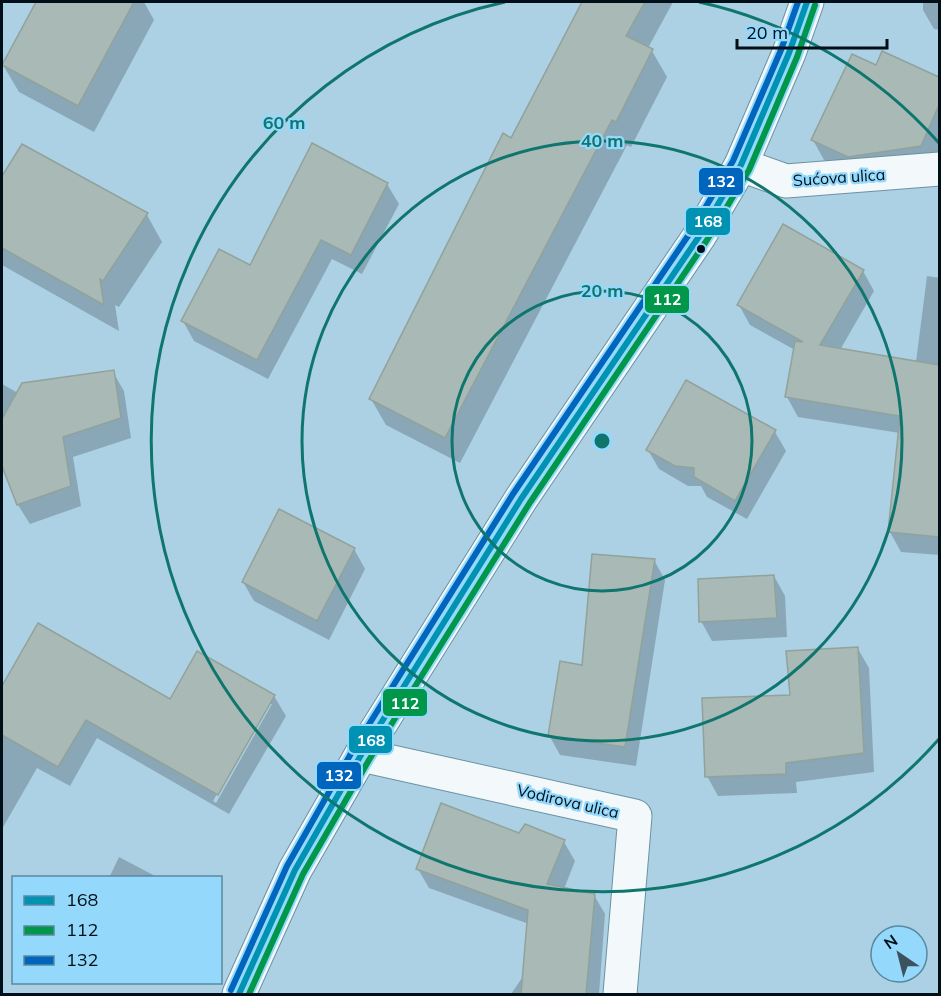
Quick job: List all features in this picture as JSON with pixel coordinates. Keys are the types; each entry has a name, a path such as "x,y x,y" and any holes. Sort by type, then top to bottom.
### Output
{"street":[{"path":"239,994 295,870 361,755 521,499 700,235 741,165 789,53 807,2"},
{"name":"Sućova ulica","path":"741,165 786,181 939,169"},
{"name":"Vodirova ulica","path":"361,755 636,816 620,994"}],"building":[{"path":"36,2 134,2 78,106 2,65"},
{"path":"582,2 645,2 626,36 653,49 616,122 612,120 445,438 369,399 503,133 511,138"},
{"path":"882,51 939,77 939,105 921,146 848,157 811,140 852,54 876,65"},
{"path":"312,143 388,183 351,255 321,240 257,360 181,321 219,249 250,265"},
{"path":"22,144 148,213 103,281 100,279 104,305 2,248 2,176"},
{"path":"783,224 864,270 820,345 939,365 939,537 888,532 900,416 785,397 795,341 803,342 737,305"},
{"path":"114,370 121,418 63,437 71,486 17,505 2,466 2,419 22,383"},
{"path":"686,380 776,430 735,501 694,477 694,468 675,466 646,450"},
{"path":"279,509 355,548 317,621 242,582"},
{"path":"592,554 655,559 625,747 548,736 560,661 582,665"},
{"path":"774,575 777,618 699,622 698,579"},
{"path":"38,623 170,699 197,651 275,695 218,795 86,720 58,767 2,735 2,686"},
{"path":"858,647 864,753 786,763 786,774 705,777 702,698 790,695 786,651"},
{"path":"441,803 519,833 525,824 565,840 547,884 595,894 586,994 521,994 528,910 416,869"}],"transit line":[{"name":"132","path":"231,990 287,866 353,750 513,494 692,230 733,161 781,50 798,2"},
{"name":"168","path":"239,994 295,870 361,755 521,499 700,235 741,165 789,53 807,2"},
{"name":"112","path":"249,994 303,874 369,760 529,504 707,240 749,170 797,57 815,5"}]}
